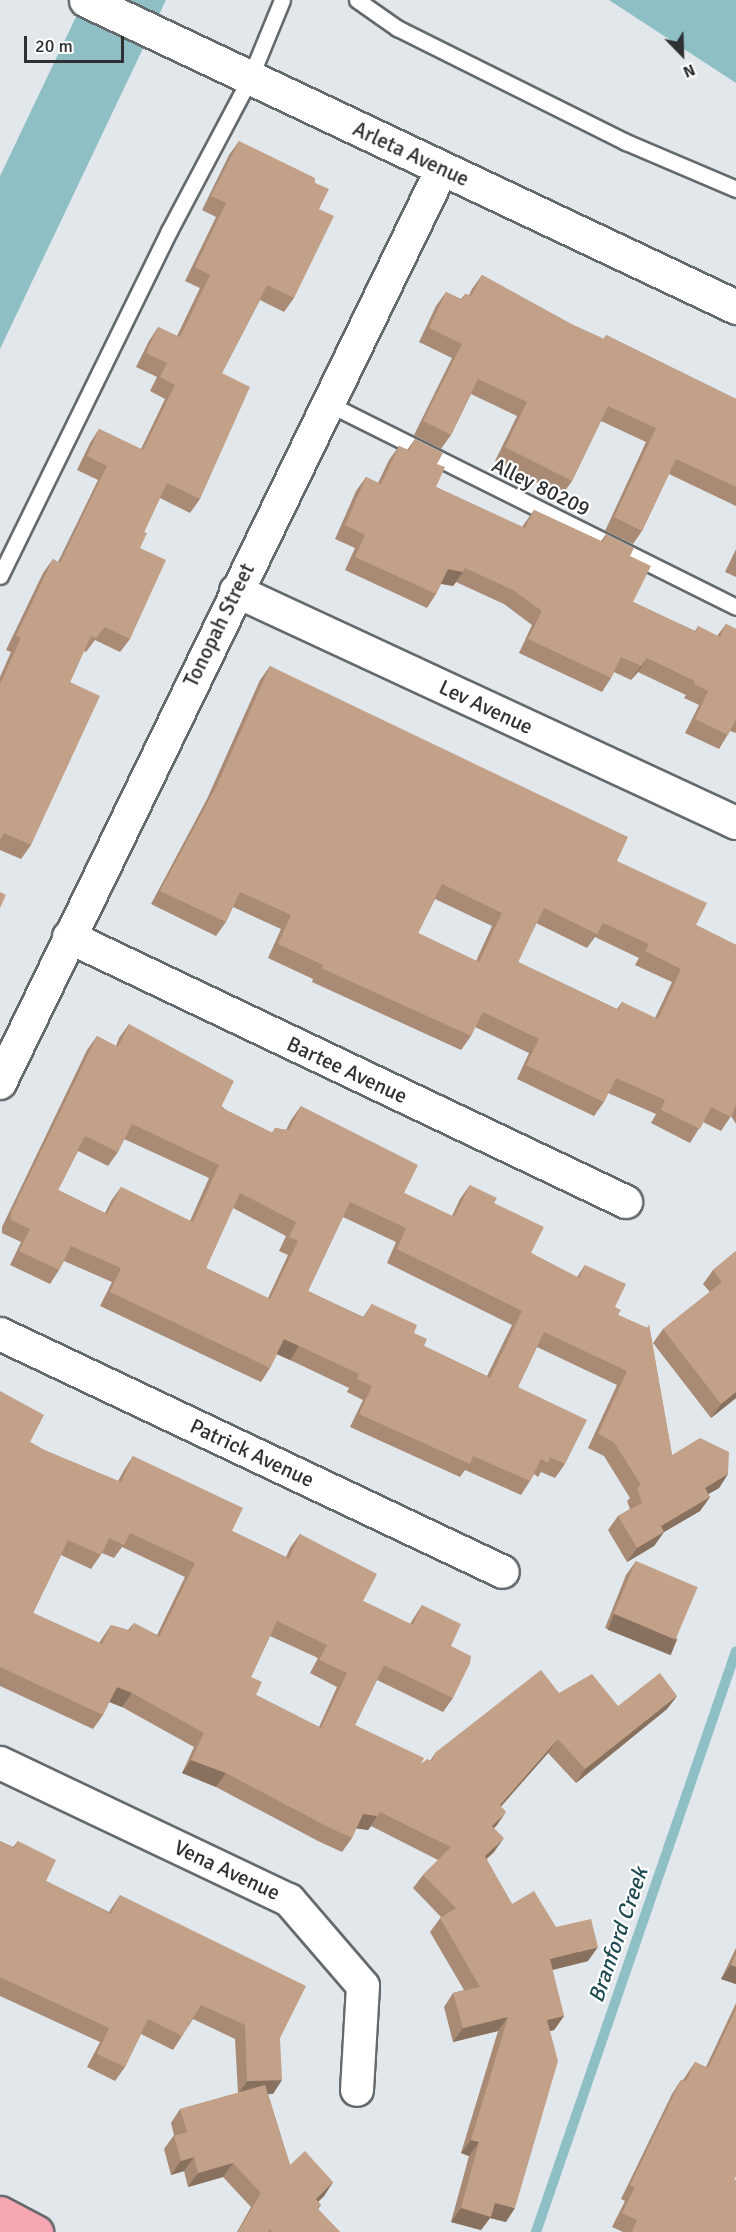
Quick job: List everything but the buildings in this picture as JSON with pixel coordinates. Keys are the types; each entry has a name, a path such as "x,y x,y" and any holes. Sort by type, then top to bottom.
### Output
{"highway":[{"path":"0,2213 36,2232"}],"main road":[{"name":"Arleta Avenue","path":"86,0 736,307"}],"street":[{"name":"Tonopah Street","path":"0,1083 442,169"},
{"name":"Lev Avenue","path":"236,591 736,823"},
{"name":"Bartee Avenue","path":"69,938 626,1202"},
{"name":"Patrick Avenue","path":"0,1334 503,1572"},
{"name":"Vena Avenue","path":"0,1763 289,1900 363,1986 357,2090"}],"lane":[{"path":"0,576 163,242 250,78 282,0"},
{"path":"357,0 397,28 615,137 736,189"},
{"name":"Alley 80209","path":"327,403 736,607"}],"water":[{"path":"84,0 166,0 0,349 0,176"},
{"path":"609,0 736,0 736,83"}],"waterway":[{"name":"Branford Creek","path":"536,2232 736,1651"}]}
